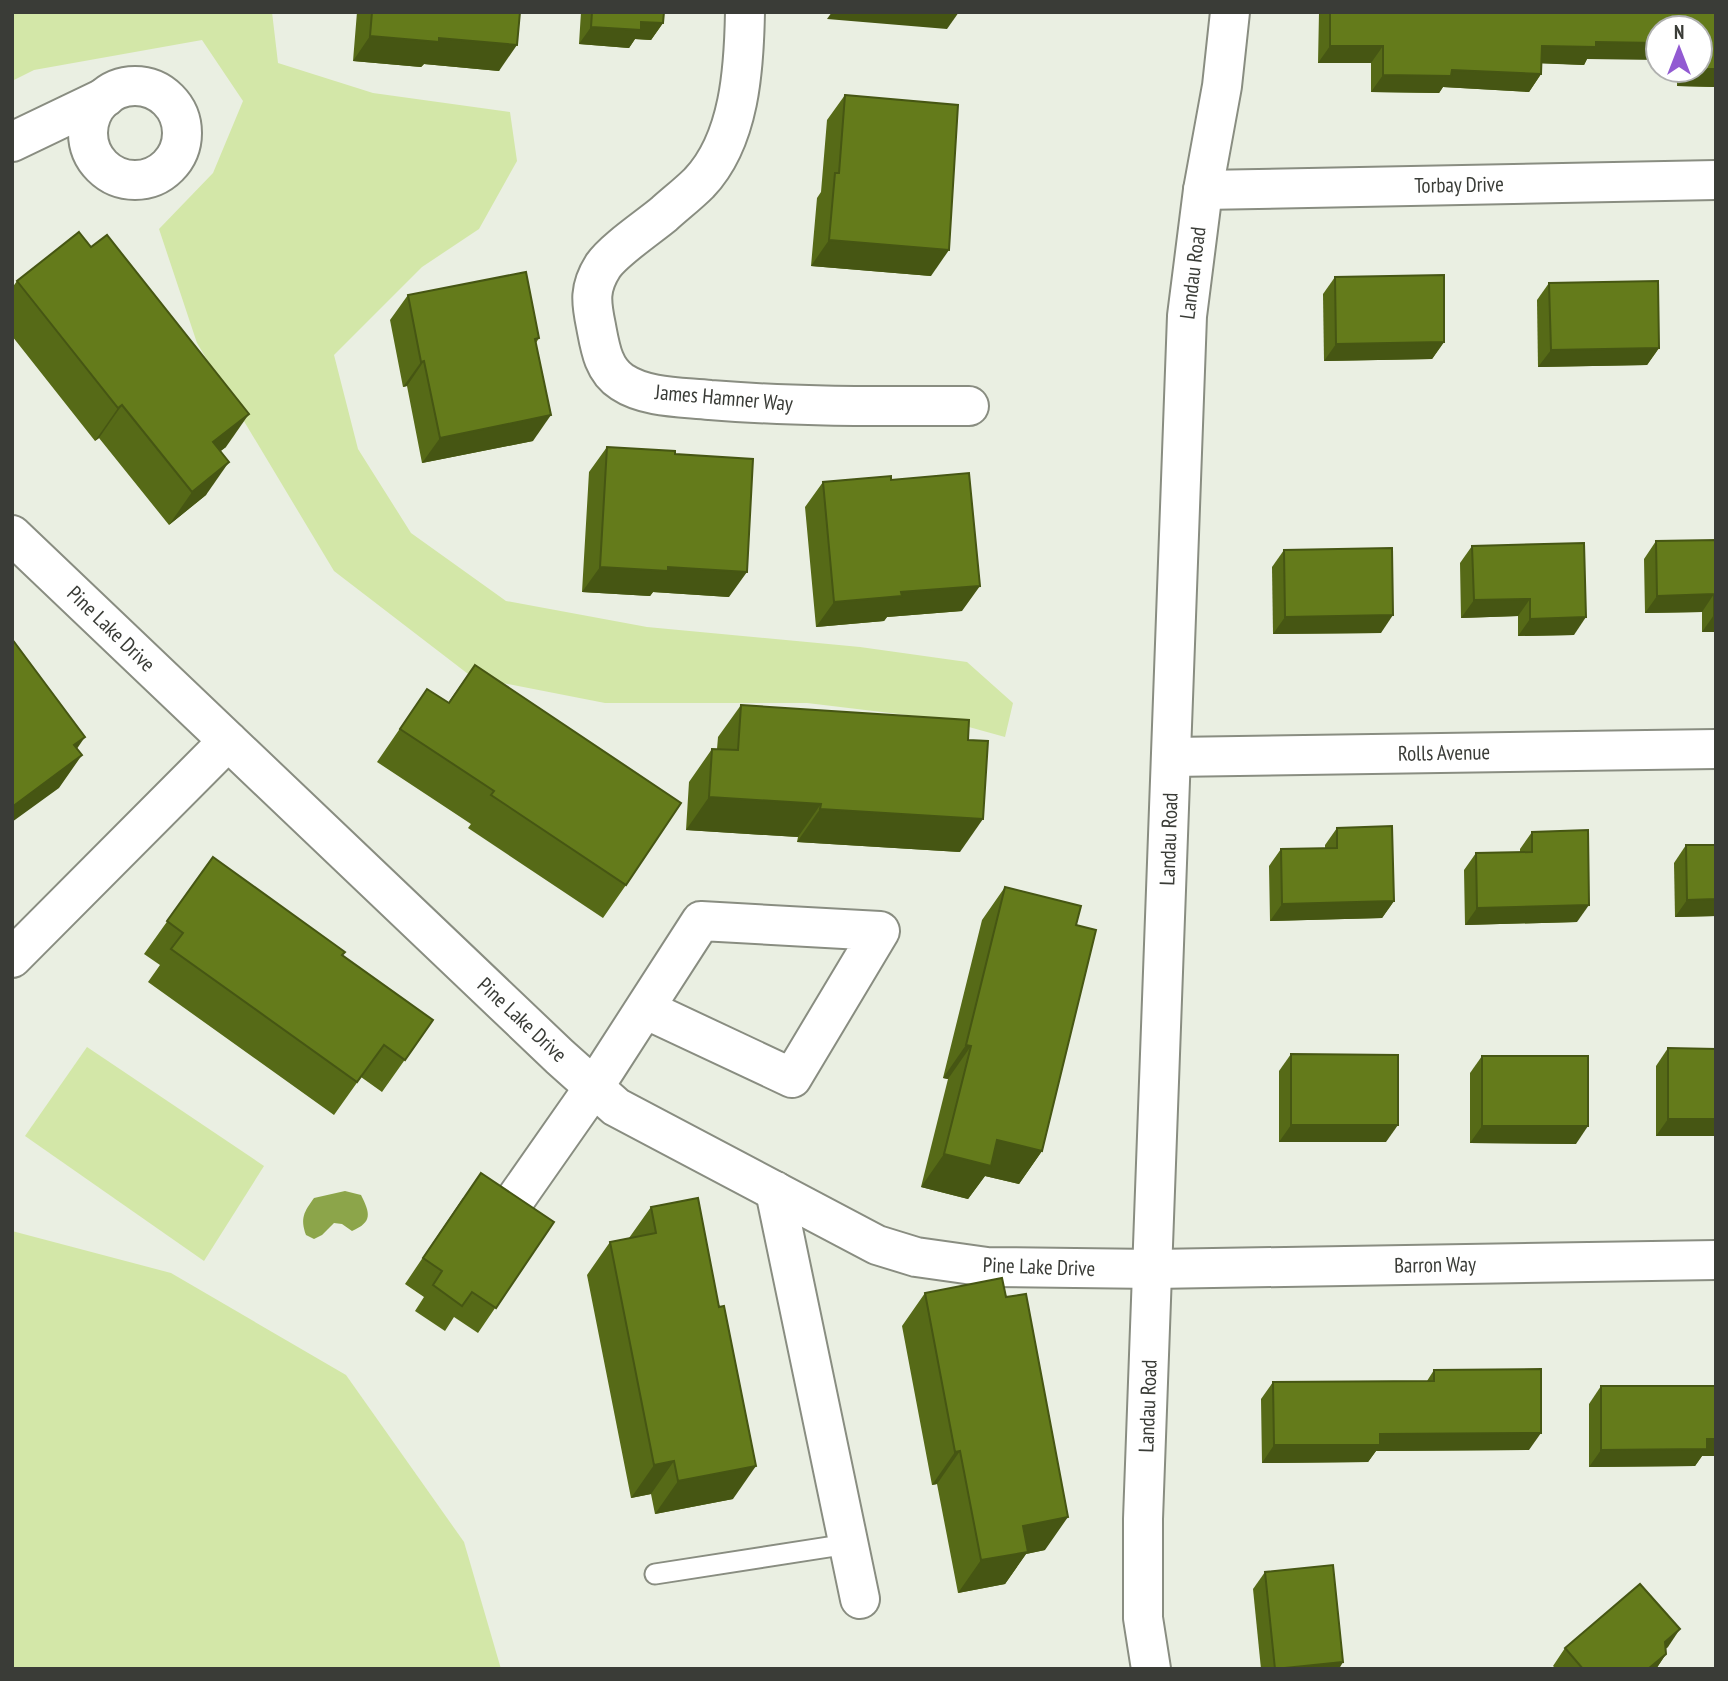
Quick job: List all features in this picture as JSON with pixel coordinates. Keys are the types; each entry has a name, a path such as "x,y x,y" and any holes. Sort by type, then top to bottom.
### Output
{"street":[{"name":"James Hamner Way","path":"745,12 744,54 733,121 720,151 701,181 605,263 592,285 593,309 601,352 610,371 622,382 643,391 690,398 807,405 970,406"},
{"name":"Landau Road","path":"1151,1669 1143,1618 1143,1520 1187,316 1203,190 1223,86 1230,12"},
{"path":"12,142 106,97"},
{"name":"Torbay Drive","path":"1203,190 1716,180"},
{"name":"Pine Lake Drive","path":"12,535 616,1107 877,1245 916,1257 987,1267 1154,1269"},
{"path":"12,958 228,741"},
{"name":"Rolls Avenue","path":"1172,757 1716,749"},
{"path":"517,1197 594,1087 701,921 880,931 792,1078 645,1009"},
{"path":"775,1191 860,1599"},
{"name":"Barron Way","path":"1154,1269 1716,1260"}],"lane":[{"path":"655,1574 848,1544"}],"shaded area":[{"path":"12,12 272,12 278,63 373,93 510,112 517,161 479,229 422,267 334,355 358,449 411,533 506,601 647,627 860,647 967,662 1013,703 1005,737 940,719 807,703 605,703 472,677 334,571 197,343 159,229 213,173 243,101 202,40 34,70 12,81"},
{"path":"87,1047 264,1166 204,1261 25,1136"},
{"path":"345,1191 361,1195 368,1212 364,1224 352,1231 342,1224 334,1223 314,1239 306,1235 304,1215 314,1198"},
{"path":"12,1231 171,1273 346,1375 464,1542 501,1669 12,1669"}],"building":[{"path":"372,12 520,12 517,45 439,38 439,42 370,36"},
{"path":"592,12 664,12 663,23 641,22 641,30 591,27"},
{"path":"1330,12 1716,12 1716,69 1714,14 1644,14 1644,43 1596,42 1596,47 1542,46 1541,74 1452,70 1451,76 1383,75 1383,46 1330,46"},
{"path":"845,95 958,105 949,250 829,240 835,173 839,173"},
{"path":"79,232 91,247 107,235 249,414 213,442 229,462 192,492 122,405 118,408 17,281"},
{"path":"526,272 539,338 535,339 551,415 440,438 408,295"},
{"path":"1444,275 1444,342 1336,344 1335,277"},
{"path":"1658,281 1659,348 1551,350 1549,283"},
{"path":"607,447 753,459 747,572 668,567 668,571 600,567"},
{"path":"969,473 980,586 901,592 902,596 834,602 823,482 891,476 891,480"},
{"path":"1716,540 1716,615 1714,594 1657,596 1656,541"},
{"path":"1584,543 1586,617 1530,619 1530,599 1474,600 1472,546"},
{"path":"1392,548 1393,615 1285,617 1284,550"},
{"path":"12,639 85,737 74,745 82,755 12,807"},
{"path":"475,665 681,803 626,885 491,795 494,791 400,729 427,689 449,703"},
{"path":"741,705 969,720 968,740 988,741 983,819 820,809 821,804 709,797 712,749 738,750"},
{"path":"1392,826 1394,901 1282,904 1281,849 1337,848 1337,828"},
{"path":"1588,830 1589,905 1477,908 1476,853 1532,852 1532,832"},
{"path":"1686,845 1716,845 1716,899 1687,900"},
{"path":"213,857 345,952 342,955 433,1020 405,1060 384,1045 357,1082 171,949 183,933 167,921"},
{"path":"1005,887 1081,906 1076,925 1096,930 1042,1151 997,1140 991,1166 944,1154 971,1046 966,1045"},
{"path":"1668,1048 1716,1049 1716,1119 1668,1119"},
{"path":"1291,1054 1398,1055 1398,1125 1291,1125"},
{"path":"1482,1056 1588,1056 1588,1126 1482,1126"},
{"path":"481,1173 554,1222 496,1308 472,1292 462,1306 433,1285 442,1271 423,1258"},
{"path":"698,1198 719,1307 724,1306 756,1466 678,1481 674,1461 654,1465 610,1242 656,1233 651,1207"},
{"path":"1002,1278 1006,1297 1026,1294 1068,1517 1023,1526 1028,1552 981,1560 960,1451 955,1452 925,1293"},
{"path":"1541,1369 1541,1433 1380,1434 1380,1445 1274,1445 1273,1382 1434,1381 1434,1370"},
{"path":"1601,1386 1716,1386 1716,1439 1707,1439 1707,1449 1601,1450"},
{"path":"1333,1565 1343,1662 1275,1669 1265,1572"},
{"path":"1640,1584 1680,1629 1665,1642 1666,1654 1648,1669 1583,1669 1565,1648"}]}
